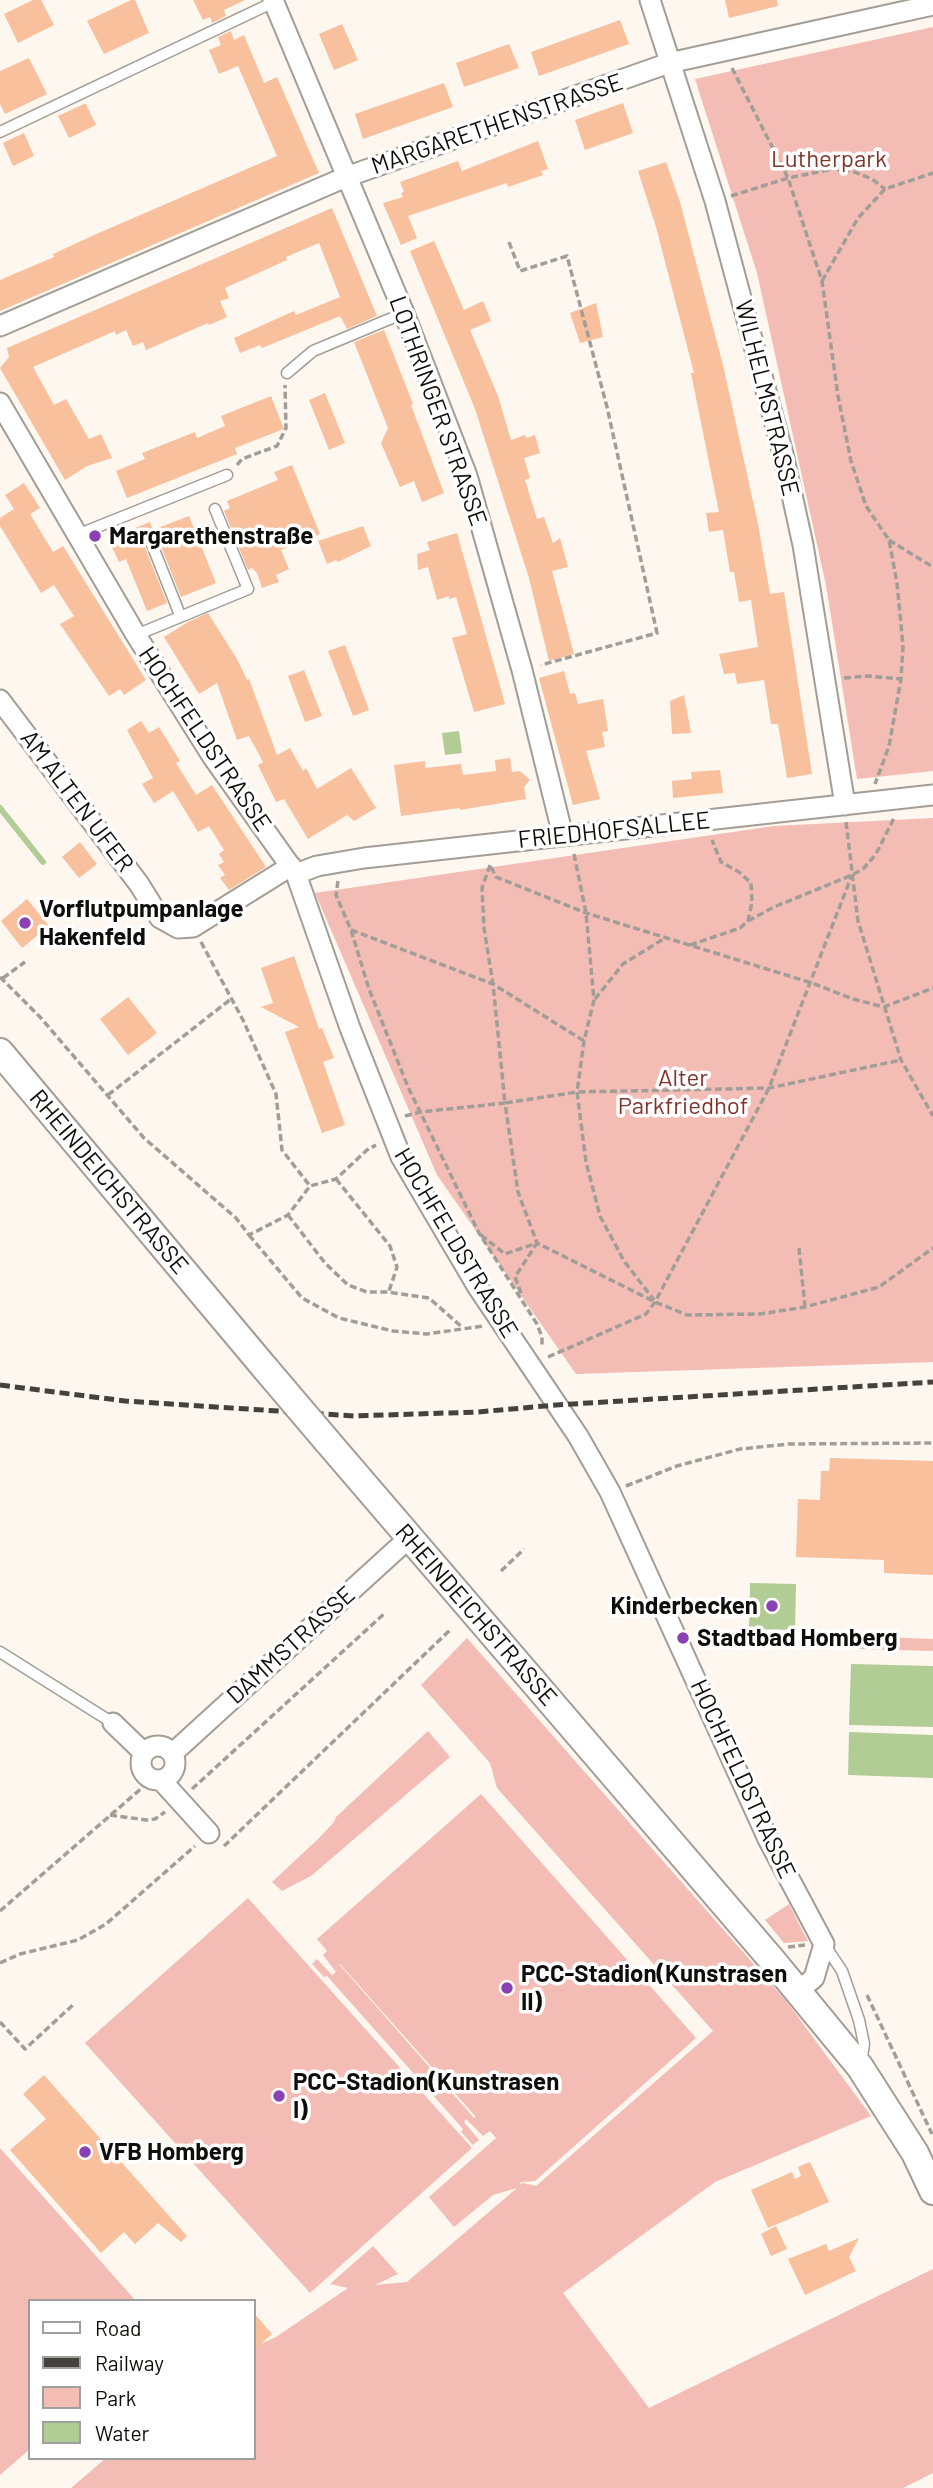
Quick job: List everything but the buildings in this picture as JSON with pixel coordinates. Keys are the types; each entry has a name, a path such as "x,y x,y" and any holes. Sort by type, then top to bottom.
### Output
{"main road":[{"name":"RHEINDEICHSTRASSE","path":"0,1052 409,1538 798,1991 860,2067 915,2153 933,2191"}],"street":[{"name":"WILHELMSTRASSE","path":"650,0 715,201 783,454 803,545 845,805"},
{"name":"LOTHRINGER STRASSE","path":"273,1 404,313 467,476 522,670 563,835"},
{"name":"MARGARETHENSTRASSE","path":"0,326 346,177 669,63 933,5"},
{"name":"HOCHFELDSTRASSE","path":"0,403 136,635 212,756 294,870 350,1028 401,1157 477,1286 578,1436 610,1492 768,1839 824,1944"},
{"name":"AM ALTEN UFER","path":"0,700 139,884 160,918 178,928 193,927"},
{"name":"FRIEDHOFSALLEE","path":"294,870 364,858 933,794"},
{"path":"193,927 294,870"},
{"name":"DAMMSTRASSE","path":"151,1781 167,1779 175,1767 173,1753 409,1538"},
{"path":"113,1723 144,1753"},
{"path":"173,1753 155,1745 144,1753 141,1766 151,1781 179,1800 216,1841"},
{"path":"798,1991 814,1978 824,1944"}],"lane":[{"path":"0,132 273,1"},
{"path":"287,373 313,351 404,313"},
{"path":"77,535 226,475"},
{"path":"136,635 248,589 215,509"},
{"path":"149,537 180,615"},
{"path":"0,1652 113,1723"},
{"name":"HOCHFELDSTRASSE","path":"824,1944 842,1971 859,2020 864,2044 860,2067"}],"path":[{"path":"731,66 788,178 822,281 838,396 851,461 866,506 889,540 901,621 901,679 889,746 869,802"},
{"path":"715,201 788,178 833,169 852,171 872,179 885,189"},
{"path":"822,281 858,218 885,189 933,173"},
{"path":"509,242 520,271 567,256 612,431 657,633 522,670"},
{"path":"226,475 242,459 277,446 286,428 287,373"},
{"path":"889,540 933,566"},
{"path":"826,681 868,676 901,679"},
{"path":"845,805 858,921 901,1060 933,1116"},
{"path":"689,945 740,928 748,921 814,889 863,869 876,854 895,817"},
{"path":"563,835 574,853 586,913 594,1000 584,1041 577,1092 586,1162 600,1216 624,1261 655,1302"},
{"path":"712,840 721,862 739,872 751,883 752,902 748,921"},
{"path":"933,988 884,1007 586,913 496,877 490,865 482,888 484,928 517,1192 537,1243 655,1302 687,1315 760,1314 805,1307 879,1287 933,1248"},
{"path":"541,1360 646,1314 655,1302 769,1088 852,875"},
{"path":"193,927 276,1094 282,1150 310,1186"},
{"path":"542,1337 479,1233 420,1112 369,989 351,930 493,984 584,1041"},
{"path":"594,1000 623,964 665,938"},
{"path":"25,962 1,977 144,1138 236,1218 302,1298 339,1318 393,1331 427,1334 463,1328 429,1298 368,1292 348,1285 325,1263 288,1215"},
{"path":"108,1095 231,999"},
{"path":"249,1235 288,1215 310,1186 336,1179 390,1129 420,1112 577,1092 769,1088 901,1060"},
{"path":"336,1179 390,1246 397,1267 388,1292"},
{"path":"479,1233 505,1254 537,1243"},
{"path":"525,1305 515,1277 537,1243"},
{"path":"799,1248 805,1307"},
{"path":"610,1492 677,1466 740,1449 789,1444 933,1443"},
{"path":"501,1571 524,1549"},
{"path":"110,1815 131,1819 155,1819 385,1614"},
{"path":"0,1963 20,1954 78,1940 106,1924 216,1841 450,1630"},
{"path":"0,1911 151,1781"},
{"path":"786,1947 824,1944"},
{"path":"863,1987 933,2136"},
{"path":"0,2022 25,2049 75,2003"}],"green space":[{"name":"Lutherpark","path":"933,27 933,771 857,779 826,585 757,273 695,79"},
{"name":"Alter Parkfriedhof","path":"933,818 933,1362 576,1374 437,1175 315,893 774,826"},
{"path":"859,1636 933,1639 933,1651 859,1649"},
{"path":"467,1638 787,2002 871,2116 715,2182 563,2293 649,2408 933,2269 933,2473 903,2488 71,2488 104,2460 256,2460 256,2346 276,2337 348,2288 330,2284 373,2246 398,2274 375,2285 407,2282 517,2188 493,2195 454,2227 429,2197 496,2138 490,2131 483,2136 466,2119 464,2122 479,2140 473,2145 461,2132 463,2129 327,1976 324,1977 312,1964 317,1959 332,1975 336,1972 323,1955 327,1951 317,1939 481,1794 696,2038 535,2181 521,2182 520,2185 523,2183 536,2186 713,2031 497,1788 490,1763 421,1685","holes":["339,1964 340,1964 476,2117 474,2118"]},
{"path":"428,1731 450,1757 311,1876 282,1891 272,1882 318,1839 336,1817"},
{"name":"PCC-Stadion(Kunstrasen I)","path":"248,1898 472,2148 310,2293 85,2043"},
{"path":"789,1904 808,1941 784,1943 765,1920"},
{"path":"0,2148 134,2299 28,2299 28,2451 0,2475"}],"water":[{"path":"459,731 462,753 445,755 442,733"},
{"name":"Kinderbecken","path":"750,1583 796,1584 795,1630 749,1629"},
{"path":"851,1664 933,1666 933,1727 849,1725"},
{"path":"849,1732 933,1735 933,1778 848,1775"}],"waterway":[{"path":"0,808 43,862"}],"railway":[{"path":"0,1385 125,1401 354,1416 478,1412 933,1382"}],"place":[{"name":"Margarethenstraße","path":"95,536"},
{"name":"Vorflutpumpanlage Hakenfeld","path":"25,923"},
{"name":"Kinderbecken","path":"772,1606"},
{"name":"Stadtbad Homberg","path":"683,1638"},
{"name":"PCC-Stadion(Kunstrasen II)","path":"507,1988"},
{"name":"PCC-Stadion(Kunstrasen I)","path":"279,2096"},
{"name":"VFB Homberg","path":"85,2152"}]}
